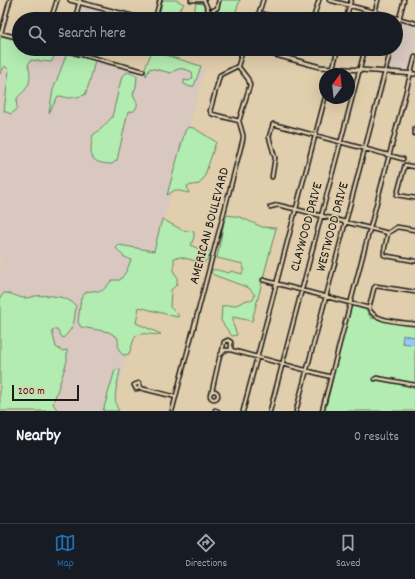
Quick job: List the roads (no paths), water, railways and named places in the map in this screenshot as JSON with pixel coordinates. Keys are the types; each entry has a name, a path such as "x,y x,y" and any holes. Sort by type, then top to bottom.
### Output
{"street":[{"path":"10,0 1,33 12,36"},
{"path":"53,12 57,0"},
{"path":"70,0 80,1 118,12"},
{"path":"157,12 160,0"},
{"path":"191,0 204,0 210,12 217,8 219,0"},
{"path":"259,12 263,0"},
{"path":"315,12 319,0"},
{"path":"329,0 375,12 378,0"},
{"path":"348,12 351,0"},
{"path":"401,12 404,0"},
{"path":"77,12 80,1"},
{"path":"403,20 415,23"},
{"path":"88,56 142,71"},
{"path":"239,121 212,114 210,111 220,75 238,66 241,56"},
{"path":"280,56 320,67 333,68 336,56"},
{"name":"CLAYWOOD DRIVE","path":"270,411 363,56"},
{"name":"WESTWOOD DRIVE","path":"296,411 389,56"},
{"path":"322,411 415,57"},
{"name":"AMERICAN BOULEVARD","path":"172,411 243,139 239,121 250,85 248,79 238,66"},
{"path":"355,70 415,74"},
{"path":"243,411 323,104"},
{"path":"272,177 275,158 269,137 273,124 403,159"},
{"path":"415,128 415,134"},
{"path":"415,167 405,165 397,195 415,198"},
{"path":"270,207 278,205 388,233 397,228 415,230"},
{"path":"388,233 384,255 415,261"},
{"path":"264,280 369,308"},
{"path":"415,292 376,286 374,288 369,308 371,313 377,317 415,324"},
{"path":"212,392 224,342 228,340 231,342 231,350"},
{"path":"222,352 225,350 231,350 331,377"},
{"path":"375,379 385,379 415,385"},
{"path":"140,388 176,397"}],"water":[{"path":"403,335 415,337 415,345 402,343"}]}
